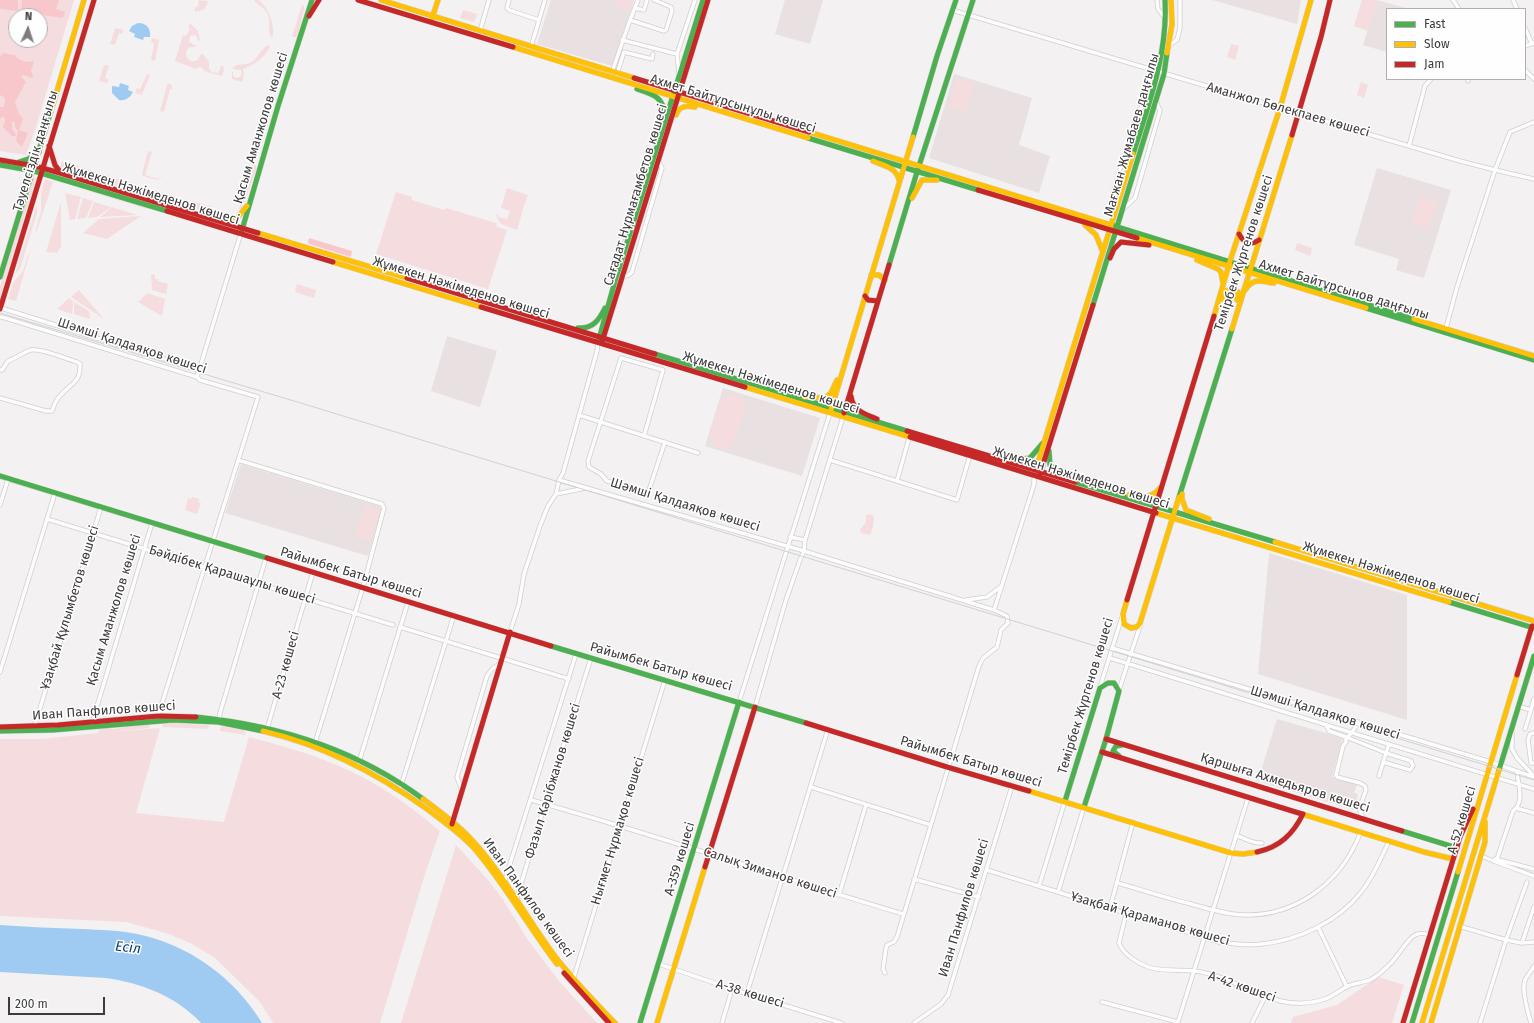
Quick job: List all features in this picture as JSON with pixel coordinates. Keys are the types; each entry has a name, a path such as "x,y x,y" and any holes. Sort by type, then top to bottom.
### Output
{"street":[{"name":"Тәуелсіздік даңғылы","path":"0,278 84,0"},
{"name":"Тәуелсіздік даңғылы","path":"0,308 94,0"},
{"path":"304,26 308,0"},
{"name":"Қасым Аманжолов көшесі","path":"197,376 278,106 312,0"},
{"path":"304,26 319,0"},
{"name":"Ахмет Байтұрсынұлы көшесі","path":"358,0 624,81 676,94 719,111 864,156 905,165"},
{"name":"Ахмет Байтұрсынұлы көшесі","path":"380,0 614,73 676,94 1103,226"},
{"path":"430,22 438,0"},
{"path":"480,31 489,0"},
{"path":"509,0 507,8 509,10 539,20"},
{"path":"531,47 545,0"},
{"path":"614,73 622,40 638,0"},
{"path":"635,8 644,10 647,0"},
{"path":"630,20 665,31 672,10 669,5 654,0"},
{"path":"679,75 677,54 695,0"},
{"name":"Сағадат Нұрмағамбетов көшесі","path":"600,340 622,277 666,138 679,75 703,0"},
{"name":"Сағадат Нұрмағамбетов көшесі","path":"510,632 519,604 524,574 540,526 548,506 556,494 559,480 565,466 615,281 663,127 676,94 708,0"},
{"path":"739,702 956,0"},
{"path":"657,1023 755,707 786,600 804,551 805,540 918,169 973,0"},
{"path":"1157,0 1158,9 1166,19"},
{"name":"Мағжан Жұмабаев даңғылы","path":"1161,73 1166,19 1165,0"},
{"name":"Мағжан Жұмабаев даңғылы","path":"1103,270 1122,210 1169,46 1172,24 1171,0"},
{"path":"1169,46 1177,40 1180,28 1180,0"},
{"name":"Темірбек Жүргенов көшесі","path":"1039,886 1165,480 1229,264 1280,108 1311,0"},
{"name":"Темірбек Жүргенов көшесі","path":"1058,892 1298,114 1321,37 1330,0"},
{"name":"Аманжол Бөлекпаев көшесі","path":"952,10 1298,114 1460,161 1534,180"},
{"path":"1526,30 1533,44"},
{"path":"622,40 677,54"},
{"path":"614,73 624,52 652,59 653,54"},
{"path":"1526,71 1534,79"},
{"path":"1409,146 1425,86 1430,80"},
{"path":"624,81 632,87 662,100 665,112 663,127"},
{"path":"1117,207 1113,193 1138,111 1154,98 1160,111 1134,198 1122,210"},
{"name":"Мағжан Жұмабаев даңғылы","path":"1038,473 1044,441 1102,253 1154,98"},
{"path":"666,138 677,111 682,106 689,105 706,110 719,111"},
{"path":"1446,328 1453,298 1495,170 1510,132 1534,122"},
{"path":"49,145 55,165 62,173"},
{"path":"17,162 28,159 39,152"},
{"path":"864,156 895,171 898,175 899,184"},
{"name":"Жұмекен Нәжімеденов көшесі","path":"0,160 17,162 556,324 600,340 794,396 830,410"},
{"path":"622,277 629,275 632,272 662,168 658,160"},
{"name":"Жұмекен Нәжімеденов көшесі","path":"0,165 34,168"},
{"name":"Ахмет Байтұрсынұлы көшесі","path":"918,169 948,181 1081,222 1103,226"},
{"name":"Жұмекен Нәжімеденов көшесі","path":"42,170 62,173 600,340 830,410 886,424 1007,461 1038,473 1066,479 1116,494 1156,509"},
{"path":"908,203 922,180 948,181"},
{"path":"208,218 228,220 239,217 252,196"},
{"path":"1081,222 1097,235 1101,242 1102,253"},
{"name":"Ахмет Байтұрсынов даңғылы","path":"1103,226 1188,254 1229,264"},
{"name":"Ахмет Байтұрсынов даңғылы","path":"1116,230 1249,270 1534,360"},
{"path":"1239,234 1242,241 1247,244 1251,245 1259,240"},
{"path":"885,973 883,969 886,948 894,942 896,937 979,666 987,654 996,647 1001,630 1008,623 1007,616 994,610 1034,484 1049,447 1103,270 1109,261 1114,248 1120,241 1147,245 1156,244"},
{"path":"1188,254 1204,264 1218,269 1221,272 1223,285"},
{"name":"Ахмет Байтұрсынов даңғылы","path":"1249,270 1289,285 1446,328 1534,356"},
{"path":"871,275 879,275 885,280"},
{"path":"1241,295 1249,284 1256,280 1289,285"},
{"path":"1212,320 1217,314 1226,290 1230,288 1236,290 1239,296 1231,323 1231,328"},
{"path":"556,324 581,329 587,329 596,325 613,289"},
{"path":"865,296 868,300 878,301"},
{"name":"Шәмші Қалдаяқов көшесі","path":"0,308 199,370"},
{"name":"Шәмші Қалдаяқов көшесі","path":"0,317 197,376 200,380 258,397 238,460"},
{"path":"0,370 2,370 8,361 29,350 39,350 80,364 76,382 57,398 52,411 46,411 0,398"},
{"path":"644,436 663,370 621,358 588,461 589,467 601,474 607,481 646,492 649,490 665,442"},
{"path":"794,396 821,399 827,398 830,396 842,370"},
{"path":"850,393 852,404 856,410 886,424"},
{"name":"Жұмекен Нәжімеденов көшесі","path":"844,414 909,438 1038,473 1533,625"},
{"path":"579,416 698,453"},
{"path":"897,482 909,438"},
{"path":"1007,461 1030,459 1044,441"},
{"path":"1049,447 1050,465 1066,479"},
{"path":"830,460 957,500 970,455"},
{"path":"158,716 238,460 382,504 384,508 355,613 315,744"},
{"name":"Райымбек Батыр көшесі","path":"0,476 362,588 510,632 576,654 1065,801 1231,853 1243,854 1263,852 1281,843 1296,829 1303,814"},
{"path":"0,505 8,479"},
{"name":"Шәмші Қалдаяқов көшесі","path":"559,480 804,551 994,610"},
{"path":"1116,494 1148,498 1157,493 1165,480"},
{"path":"1184,483 1182,499 1186,510 1210,519 1216,524"},
{"path":"556,494 587,488"},
{"path":"0,672 55,493"},
{"name":"Ұзақбай Құлымбетов көшесі","path":"34,729 101,507"},
{"name":"Жұмекен Нәжімеденов көшесі","path":"1174,515 1216,524 1533,625"},
{"name":"Бәйдібек Қарашаұлы көшесі","path":"47,519 393,625"},
{"name":"Қасым Аманжолов көшесі","path":"91,724 152,523"},
{"path":"790,537 805,540"},
{"path":"219,721 266,558"},
{"name":"А-23 көшесі","path":"267,730 313,572"},
{"path":"963,600 987,597 1002,586"},
{"path":"358,763 408,602"},
{"path":"1123,614 1124,624 1128,627 1137,627 1140,623"},
{"path":"401,787 454,615"},
{"name":"А-52 көшесі","path":"1412,1023 1482,788 1533,625"},
{"path":"400,627 446,641 502,661 569,679"},
{"path":"452,824 510,632"},
{"name":"Шәмші Қалдаяқов көшесі","path":"1112,648 1534,776"},
{"path":"504,884 576,654"},
{"name":"А-52 көшесі","path":"1422,1023 1512,723 1534,656"},
{"name":"Фазыл Кәрібжанов көшесі","path":"516,902 591,658"},
{"name":"Шәмші Қалдаяқов көшесі","path":"1110,658 1534,789"},
{"path":"462,792 457,777 487,676 492,669 502,661"},
{"name":"Нығмет Нұрмақов көшесі","path":"572,981 665,680"},
{"path":"1100,688 1107,682 1112,682 1116,684 1119,691"},
{"path":"1525,728 1534,699"},
{"name":"А-359 көшесі","path":"640,1023 739,702"},
{"path":"1518,706 1531,710"},
{"name":"Иван Панфилов көшесі","path":"91,724 158,716 219,721 267,730 315,744 358,763 401,787 452,824 475,844 516,902 539,941 609,1023"},
{"name":"Иван Панфилов көшесі","path":"0,731 156,720 219,721"},
{"path":"1359,723 1352,733 1346,737 1336,775 1337,777 1360,783 1365,786 1366,790 1359,809 1363,818"},
{"path":"1512,723 1512,748 1517,758 1534,776"},
{"path":"1326,725 1329,731 1411,761 1413,766 1410,770 1383,762"},
{"name":"Иван Панфилов көшесі","path":"0,727 34,729"},
{"path":"747,993 828,729"},
{"path":"1534,733 1530,734 1528,740 1532,763 1534,763"},
{"name":"Қаршыға Ахмедьяров көшесі","path":"1106,739 1457,848"},
{"path":"1379,776 1389,744"},
{"path":"1123,758 1113,751 1116,746 1125,745"},
{"name":"Қаршыға Ахмедьяров көшесі","path":"1102,752 1389,841 1453,859"},
{"path":"1496,860 1513,811 1520,802 1517,772"},
{"name":"Иван Панфилов көшесі","path":"914,1023 941,1004 948,994 1012,786"},
{"path":"811,787 931,825"},
{"path":"1403,1023 1460,836 1482,788"},
{"path":"1102,1002 1178,1022 1248,798"},
{"name":"Салық Зиманов көшесі","path":"531,800 710,853 783,878 903,914"},
{"path":"839,895 866,804"},
{"path":"1516,808 1534,813"},
{"path":"1431,1023 1485,842 1485,816"},
{"path":"1110,908 1118,883 1133,822"},
{"path":"1118,883 1214,910 1233,914 1255,915 1289,907 1304,900 1328,883 1339,872 1356,845 1361,832"},
{"path":"1237,836 1244,837 1251,843 1262,843"},
{"name":"Ұзақбай Қараманов көшесі","path":"987,870 1205,938 1225,943 1260,944 1283,940 1318,927 1344,910 1361,893 1379,864 1389,841"},
{"path":"1437,855 1441,852 1441,844"},
{"path":"1481,856 1534,869"},
{"path":"1496,860 1534,876"},
{"path":"914,879 979,897"},
{"path":"1480,1023 1506,940 1527,882"},
{"path":"1522,943 1534,907"},
{"name":"А-42 көшесі","path":"1126,914 1119,943 1124,951 1135,961 1149,967 1176,971 1194,971 1230,981 1265,997 1288,1002 1308,1003 1325,999 1338,993 1347,986 1370,979 1390,964 1413,936 1420,934 1429,935"},
{"path":"1459,926 1506,940 1522,943 1534,942"},
{"path":"1318,927 1347,986"},
{"name":"А-38 көшесі","path":"659,964 673,970 841,1023"},
{"path":"1531,1023 1525,994 1525,980 1534,966"},
{"name":"Иван Панфилов көшесі","path":"572,981 615,1023"},
{"path":"722,1023 732,989"},
{"path":"1410,1003 1421,995"},
{"path":"1252,1023 1265,997"},
{"path":"1430,997 1434,1012"},
{"path":"1528,1013 1534,1012"}],"shaded area":[{"path":"0,0 74,0 35,130 26,155 0,151"},
{"path":"0,0 18,0 18,8 8,8 8,10 0,9"},
{"path":"22,0 59,0 56,9 65,12 63,18 48,16 48,8 21,8"},
{"path":"199,0 208,1 205,9 195,12 195,8 198,6"},
{"path":"254,0 259,0 269,12 273,27 273,37 271,37 270,34 268,14"},
{"path":"551,0 634,0 612,66 537,44"},
{"path":"617,0 634,0 630,12 615,7"},
{"path":"785,0 823,0 810,44 775,34"},
{"path":"1212,0 1301,0 1297,24"},
{"path":"1362,0 1377,0 1368,31 1354,26"},
{"path":"1377,0 1405,8 1386,8 1386,52 1363,45"},
{"path":"302,5 304,6 304,9 298,34 296,37 292,37"},
{"path":"463,10 477,14 474,22 460,18"},
{"path":"190,23 198,31 200,40 198,41 195,35 190,36 189,42 197,46 187,49 186,53 188,59 195,61 201,54 203,54 209,62 209,69 212,72 218,73 221,66 223,66 224,70 222,76 204,71 203,68 198,67 196,69 175,61 183,35 186,36 190,29 188,27"},
{"path":"115,28 124,30 122,34 119,33 115,45 110,44"},
{"path":"152,38 159,40 155,61 151,60 154,44 151,42"},
{"path":"1231,44 1239,46 1235,60 1227,57"},
{"path":"268,45 270,46 268,50 262,57 255,63 243,69 244,74 242,82 232,79 232,72 233,76 236,78 240,77 242,74 241,70 233,69 236,66 252,62"},
{"path":"3,53 15,55 17,58 25,62 34,61 31,71 33,75 32,78 23,75 21,76 26,82 15,102 19,114 23,118 19,130 28,133 22,147 16,141 18,131 15,127 15,123 12,121 12,129 16,136 12,136 3,127 5,121 4,116 0,119 0,107 4,107 5,101 4,97 0,95 0,57"},
{"path":"104,65 109,66 105,78 109,80 107,83 99,81"},
{"path":"147,74 150,75 142,95 135,93 137,88 140,89"},
{"path":"954,74 1032,98 1019,145 1050,156 1039,193 929,158"},
{"path":"957,78 974,83 965,112 948,107"},
{"path":"1361,82 1368,85 1364,98 1357,95"},
{"path":"169,83 172,86 172,89 170,89 164,112 160,111 167,85"},
{"path":"148,151 152,152 145,175 158,179 164,174 158,180 143,176 142,174"},
{"path":"62,161 134,184 130,188 125,188 60,167"},
{"path":"253,164 256,166 256,170 241,211 239,210"},
{"path":"1377,168 1451,190 1424,278 1396,270 1399,259 1354,245"},
{"path":"33,177 36,178 0,297 0,287"},
{"path":"45,179 53,182 36,233 41,212 41,194"},
{"path":"507,188 528,195 517,230 501,224 496,216 498,214 498,217 507,219 510,211 501,208"},
{"path":"97,190 147,207 148,209 88,191"},
{"path":"155,190 176,197 175,201 154,197 153,193"},
{"path":"396,192 412,197 412,200 444,210 446,208 496,223 497,227 507,230 488,289 376,254"},
{"path":"65,193 81,197 75,219 70,220"},
{"path":"1420,196 1438,201 1429,229 1411,223"},
{"path":"83,198 93,201 86,218 77,219"},
{"path":"192,201 211,207 210,211 203,212 198,210 191,206"},
{"path":"61,202 61,247 57,253 46,252"},
{"path":"94,202 111,207 97,217 88,218"},
{"path":"37,204 37,213 20,269 15,274"},
{"path":"112,207 137,215 100,217"},
{"path":"141,216 107,239 83,233 99,219"},
{"path":"309,238 352,251 351,257 309,244"},
{"path":"1297,243 1312,248 1310,256 1295,250"},
{"path":"30,252 16,301 8,299 13,283 23,271"},
{"path":"152,274 155,275 155,279 158,279 158,281 168,284 166,294 152,290"},
{"path":"297,284 316,290 314,298 295,292"},
{"path":"79,290 104,319 71,297"},
{"path":"147,293 165,299 162,316 138,302"},
{"path":"69,298 73,301 72,314 57,309"},
{"path":"74,302 89,311 90,319 74,314"},
{"path":"447,336 497,351 480,407 431,391"},
{"path":"723,388 820,418 802,476 705,446"},
{"path":"728,395 736,395 740,397 743,401 744,411 733,442 730,446 723,449 713,444 710,435 719,403"},
{"path":"241,464 382,507 368,556 225,513"},
{"path":"192,497 199,499 198,502 201,503 197,514 185,510 188,498 191,499"},
{"path":"365,505 380,510 370,541 355,536"},
{"path":"871,514 874,517 870,535 861,533 860,530 866,522 866,515"},
{"path":"1269,553 1407,595 1407,720 1258,674"},
{"path":"1277,719 1343,738 1332,777 1357,785 1354,793 1358,794 1354,810 1258,781"},
{"path":"148,723 150,724 149,728 109,732 160,728 136,813 224,822 249,737 301,752 335,764 383,789 419,814 440,831 425,874 380,1023 273,1023 260,1002 215,958 192,944 169,934 126,922 0,916 0,739 42,739 98,733 99,728 111,727 111,729 113,729"},
{"path":"163,723 209,725 208,729 162,727"},
{"path":"221,726 244,730 246,735 220,731"},
{"path":"456,845 502,898 528,940 559,981 597,1023 401,1023"},
{"path":"1378,977 1404,985 1392,1023 1291,1023 1293,1017 1337,1005"}],"water":[{"path":"138,23 144,24 148,27 150,37 144,37 143,40 134,37 135,34 129,31 132,26"},
{"path":"120,83 129,86 128,90 133,92 129,97 123,100 119,100 112,93 112,86 119,87"},
{"name":"Есіл","path":"0,925 116,931 137,934 175,946 208,965 224,978 251,1006 262,1023 201,1023 181,1005 169,998 145,987 119,980 0,972"}],"tram line":[{"path":"0,313 304,404 1534,780"}],"traffic: fast":[{"path":"242,230 278,106 312,0"},
{"path":"599,339 615,281 703,0"},
{"path":"913,137 937,56 956,0"},
{"path":"889,265 917,172 973,0"},
{"path":"1133,154 1151,97 1160,59 1164,39 1165,0"},
{"path":"1093,305 1164,74 1167,53"},
{"path":"637,89 660,100 664,110 664,116"},
{"path":"0,277 51,111"},
{"path":"808,138 978,190"},
{"path":"19,162 28,159 39,152"},
{"path":"0,165 34,171 167,211"},
{"path":"1111,225 1414,319"},
{"path":"578,328 588,327 595,323 605,308"},
{"path":"1366,308 1534,360"},
{"path":"1179,497 1232,329"},
{"path":"655,354 907,431"},
{"path":"1010,461 1030,458 1043,443"},
{"path":"1049,451 1050,465 1064,477"},
{"path":"0,476 267,558"},
{"path":"1075,482 1275,542"},
{"path":"1449,602 1534,628"},
{"path":"551,646 806,723"},
{"path":"1499,770 1534,656"},
{"path":"1065,801 1100,688 1108,683 1114,683 1119,691 1106,739 1084,807"},
{"path":"640,1023 739,702"},
{"path":"196,717 256,726 315,743 344,754 371,767 398,782 423,799"},
{"path":"0,731 53,730 173,720 218,722 263,731"},
{"path":"1119,756 1113,751 1116,746 1122,745"},
{"path":"1402,831 1457,848"},
{"path":"1412,1023 1458,872"}],"traffic: slow":[{"path":"51,111 84,0"},
{"path":"381,0 634,78"},
{"path":"432,18 438,0"},
{"path":"1167,53 1172,24 1171,0"},
{"path":"1214,316 1230,261 1280,108 1311,0"},
{"path":"513,47 808,138"},
{"path":"676,115 677,112 683,107 695,107"},
{"path":"809,132 1111,225"},
{"path":"1232,329 1292,135"},
{"path":"831,410 913,137"},
{"path":"1035,472 1133,154"},
{"path":"873,161 895,172 899,180"},
{"path":"912,198 922,180 937,180"},
{"path":"221,219 237,218 247,206"},
{"path":"1085,225 1096,235 1102,250"},
{"path":"258,233 407,278"},
{"path":"1137,238 1366,308"},
{"path":"1197,260 1218,269 1221,272 1223,283"},
{"path":"333,262 481,307"},
{"path":"871,275 879,275 885,280"},
{"path":"1245,290 1251,283 1258,281 1274,283"},
{"path":"1222,299 1226,291 1233,289 1238,292 1237,300"},
{"path":"1414,319 1534,356"},
{"path":"804,397 825,398 831,393 837,380"},
{"path":"745,387 910,437"},
{"path":"1129,495 1142,497 1150,496 1157,492 1160,488"},
{"path":"1182,494 1182,499 1186,510 1209,519"},
{"path":"1127,600 1123,614 1124,624 1131,628 1137,627 1140,623 1179,497"},
{"path":"1156,513 1449,602"},
{"path":"1275,542 1534,621"},
{"path":"1458,872 1517,675"},
{"path":"263,731 328,752 369,772 408,796 451,827 474,848 485,862 557,964"},
{"path":"1422,1023 1499,770"},
{"path":"1029,791 1231,853 1243,854 1257,852"},
{"path":"423,799 459,827 482,851 554,955 615,1023"},
{"path":"1302,814 1424,852 1453,859"},
{"path":"1431,1023 1485,842 1485,822"},
{"path":"657,1023 705,867"}],"traffic: jam":[{"path":"0,309 94,0"},
{"path":"309,16 319,0"},
{"path":"358,0 513,47"},
{"path":"602,342 708,0"},
{"path":"1292,135 1321,37 1330,0"},
{"path":"634,78 809,132"},
{"path":"49,146 55,165 61,173"},
{"path":"0,160 35,166 60,173 258,233"},
{"path":"978,190 1137,238"},
{"path":"167,211 333,262"},
{"path":"1239,234 1243,240 1248,243 1253,243 1259,240"},
{"path":"1110,258 1114,249 1121,242 1149,245"},
{"path":"844,413 889,265"},
{"path":"407,278 655,354"},
{"path":"865,296 868,300 878,301"},
{"path":"1040,474 1093,305"},
{"path":"481,307 745,387"},
{"path":"1127,600 1214,316"},
{"path":"851,396 857,409 877,419"},
{"path":"907,431 1075,482"},
{"path":"910,437 1156,513"},
{"path":"267,558 551,646"},
{"path":"1517,675 1532,626"},
{"path":"452,824 510,632"},
{"path":"705,867 755,707"},
{"path":"0,727 58,725 159,716 196,717"},
{"path":"806,723 1029,791"},
{"path":"1106,739 1402,831"},
{"path":"1102,752 1302,814"},
{"path":"1403,1023 1460,837 1473,809"},
{"path":"1257,852 1272,847 1285,839 1295,828 1303,814"},
{"path":"564,973 609,1023"}]}
